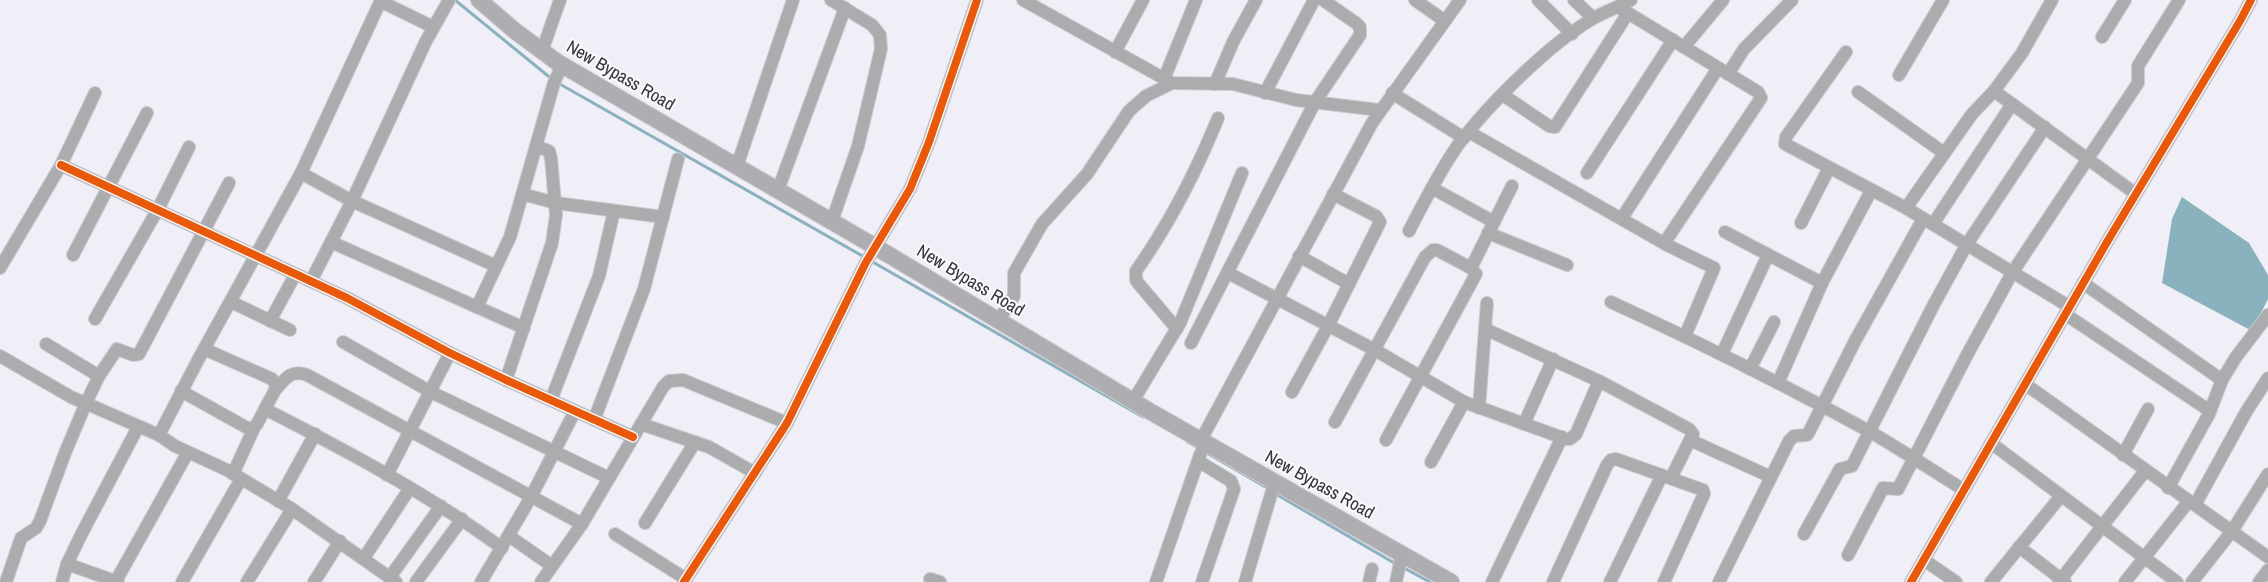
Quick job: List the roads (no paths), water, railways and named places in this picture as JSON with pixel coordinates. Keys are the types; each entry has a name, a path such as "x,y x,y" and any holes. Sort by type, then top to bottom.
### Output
{"main road":[{"name":"New Bypass Road","path":"479,0 542,51 558,74 737,166 832,221 870,255 999,320 1133,401 1201,449 1272,488 1399,568 1451,582"}],"street":[{"path":"159,435 204,349 301,174 381,0 433,28"},
{"path":"311,281 352,201 433,28 449,0"},
{"path":"542,51 560,0"},
{"path":"737,166 793,0"},
{"path":"831,0 876,30 880,35 881,50 858,146 832,221"},
{"path":"615,534 685,581 787,423 870,255 902,203 920,167 977,0"},
{"path":"1023,0 1168,81 1186,85 1233,84 1265,93 1315,102 1379,110"},
{"path":"1115,52 1143,0"},
{"path":"999,320 1014,296 1014,273 1042,224 1087,174 1129,110 1168,81 1196,0"},
{"path":"1216,84 1232,42 1256,0"},
{"path":"1265,93 1314,0"},
{"path":"1190,343 1228,273 1315,102 1358,38 1361,30 1356,23 1323,0"},
{"path":"1415,0 1445,21"},
{"path":"1156,582 1201,449 1276,299 1379,110 1460,0"},
{"path":"1538,0 1572,34"},
{"path":"1574,0 1593,18"},
{"path":"1588,174 1678,44 1723,0"},
{"path":"1622,218 1723,71 1792,0"},
{"path":"1899,76 1943,0"},
{"path":"1906,208 1972,114 1994,91 2022,53 2052,0"},
{"path":"2102,37 2125,0"},
{"path":"1848,555 1883,488 1898,488 2012,272 2138,83 2138,66 2178,0"},
{"path":"1911,582 2067,310 2251,0"},
{"path":"1503,95 1549,126 1555,127 1627,4"},
{"path":"1409,231 1432,188 1467,135 1503,95 1546,54 1593,18 1627,4"},
{"path":"1627,4 1678,44 1758,92 1761,98 1667,239 1667,245"},
{"path":"778,190 845,8"},
{"path":"1846,52 1785,141 1788,146 1871,192 1906,208 1968,244 2012,272 2210,411"},
{"path":"476,307 510,237 558,74"},
{"path":"1994,91 2136,194"},
{"path":"1392,92 1467,135 1622,218 1667,245 1714,268 1685,336"},
{"path":"1858,92 1944,153"},
{"path":"0,268 61,165 95,93"},
{"path":"1719,582 1791,438 1798,435 1806,435 1855,341 1928,222 2012,104"},
{"path":"73,255 147,114"},
{"path":"1177,329 1138,283 1135,276 1160,236 1194,174 1218,118"},
{"path":"1804,534 1837,473 1842,467 1852,466 1968,244 2045,127"},
{"path":"506,380 552,243 556,225 556,203 550,154 536,146"},
{"path":"95,319 158,209 189,147"},
{"path":"594,420 644,289 678,159"},
{"path":"61,165 356,302 450,353 506,380 633,437"},
{"path":"1801,223 1829,168"},
{"path":"1133,401 1177,329 1227,214 1242,173"},
{"path":"301,174 352,201 496,266"},
{"path":"6,582 21,538 36,528 40,521 65,453 98,376 117,349 134,355 139,354 229,183"},
{"path":"1471,268 1512,186"},
{"path":"1432,188 1491,228 1567,265"},
{"path":"1778,383 1822,284 1871,192"},
{"path":"522,194 556,203 663,217"},
{"path":"1292,392 1350,284 1380,222 1376,216 1333,194"},
{"path":"551,400 599,276 614,211"},
{"path":"1725,232 1822,284"},
{"path":"331,242 524,328"},
{"path":"1334,422 1430,252 1437,250 1475,270 1475,277 1386,440"},
{"path":"1722,354 1768,255"},
{"path":"1299,256 1350,284"},
{"path":"1228,273 1375,350 1464,402 1562,437 1570,439 1576,434 1599,380"},
{"path":"270,321 295,275"},
{"path":"2083,283 2222,380"},
{"path":"230,302 290,330"},
{"path":"1611,302 1722,354 1822,406 1869,432 1964,490"},
{"path":"1478,408 1487,303"},
{"path":"2168,488 2210,411 2222,380 2236,357 2268,315"},
{"path":"1750,369 1774,322"},
{"path":"1485,329 1599,380 1689,429 1692,434 1610,582"},
{"path":"343,342 431,392 609,478"},
{"path":"46,344 98,376"},
{"path":"204,349 272,379 276,385 275,390"},
{"path":"387,475 450,353"},
{"path":"0,356 86,403 159,435 188,452 237,476 340,541 364,558 388,579 441,506"},
{"path":"1524,424 1553,358"},
{"path":"182,582 237,476 254,428 275,390 289,375 301,373 582,524"},
{"path":"2125,582 2192,503 2268,378"},
{"path":"541,582 582,524 663,387 669,380 684,380 787,423"},
{"path":"2025,384 2268,558"},
{"path":"182,391 247,429 254,428"},
{"path":"1432,462 1464,402"},
{"path":"265,409 315,434 441,506 502,548"},
{"path":"2123,455 2148,409"},
{"path":"481,582 531,497 575,411"},
{"path":"641,424 719,452 755,473"},
{"path":"62,582 67,564 114,470 138,427"},
{"path":"278,501 315,434"},
{"path":"1492,582 1562,437"},
{"path":"1690,440 1771,477"},
{"path":"646,523 695,442"},
{"path":"1991,443 2177,582"},
{"path":"1201,449 1231,481 1234,489 1202,582"},
{"path":"67,564 117,582 188,452"},
{"path":"1553,582 1611,460 1621,459 1701,489 1704,494 1664,582"},
{"path":"2018,547 2062,581 2145,471"},
{"path":"2192,582 2232,531 2268,474"},
{"path":"364,558 410,488"},
{"path":"1245,582 1272,488"},
{"path":"1992,582 2018,547 2061,496"},
{"path":"247,582 292,509"},
{"path":"416,582 462,519"},
{"path":"509,536 552,566"},
{"path":"314,582 340,541"},
{"path":"1924,560 1956,582"},
{"path":"1369,582 1372,569"},
{"path":"2259,582 2268,570"}],"water":[{"path":"2182,197 2249,243 2268,275 2268,299 2252,331 2162,283 2172,219"}],"waterway":[{"path":"455,0 553,80"},
{"path":"558,83 866,258"},
{"path":"871,261 1143,417"},
{"path":"1188,442 1200,449"},
{"path":"1205,452 1269,489"},
{"path":"1274,493 1396,564"},
{"path":"1402,567 1430,582"}]}
